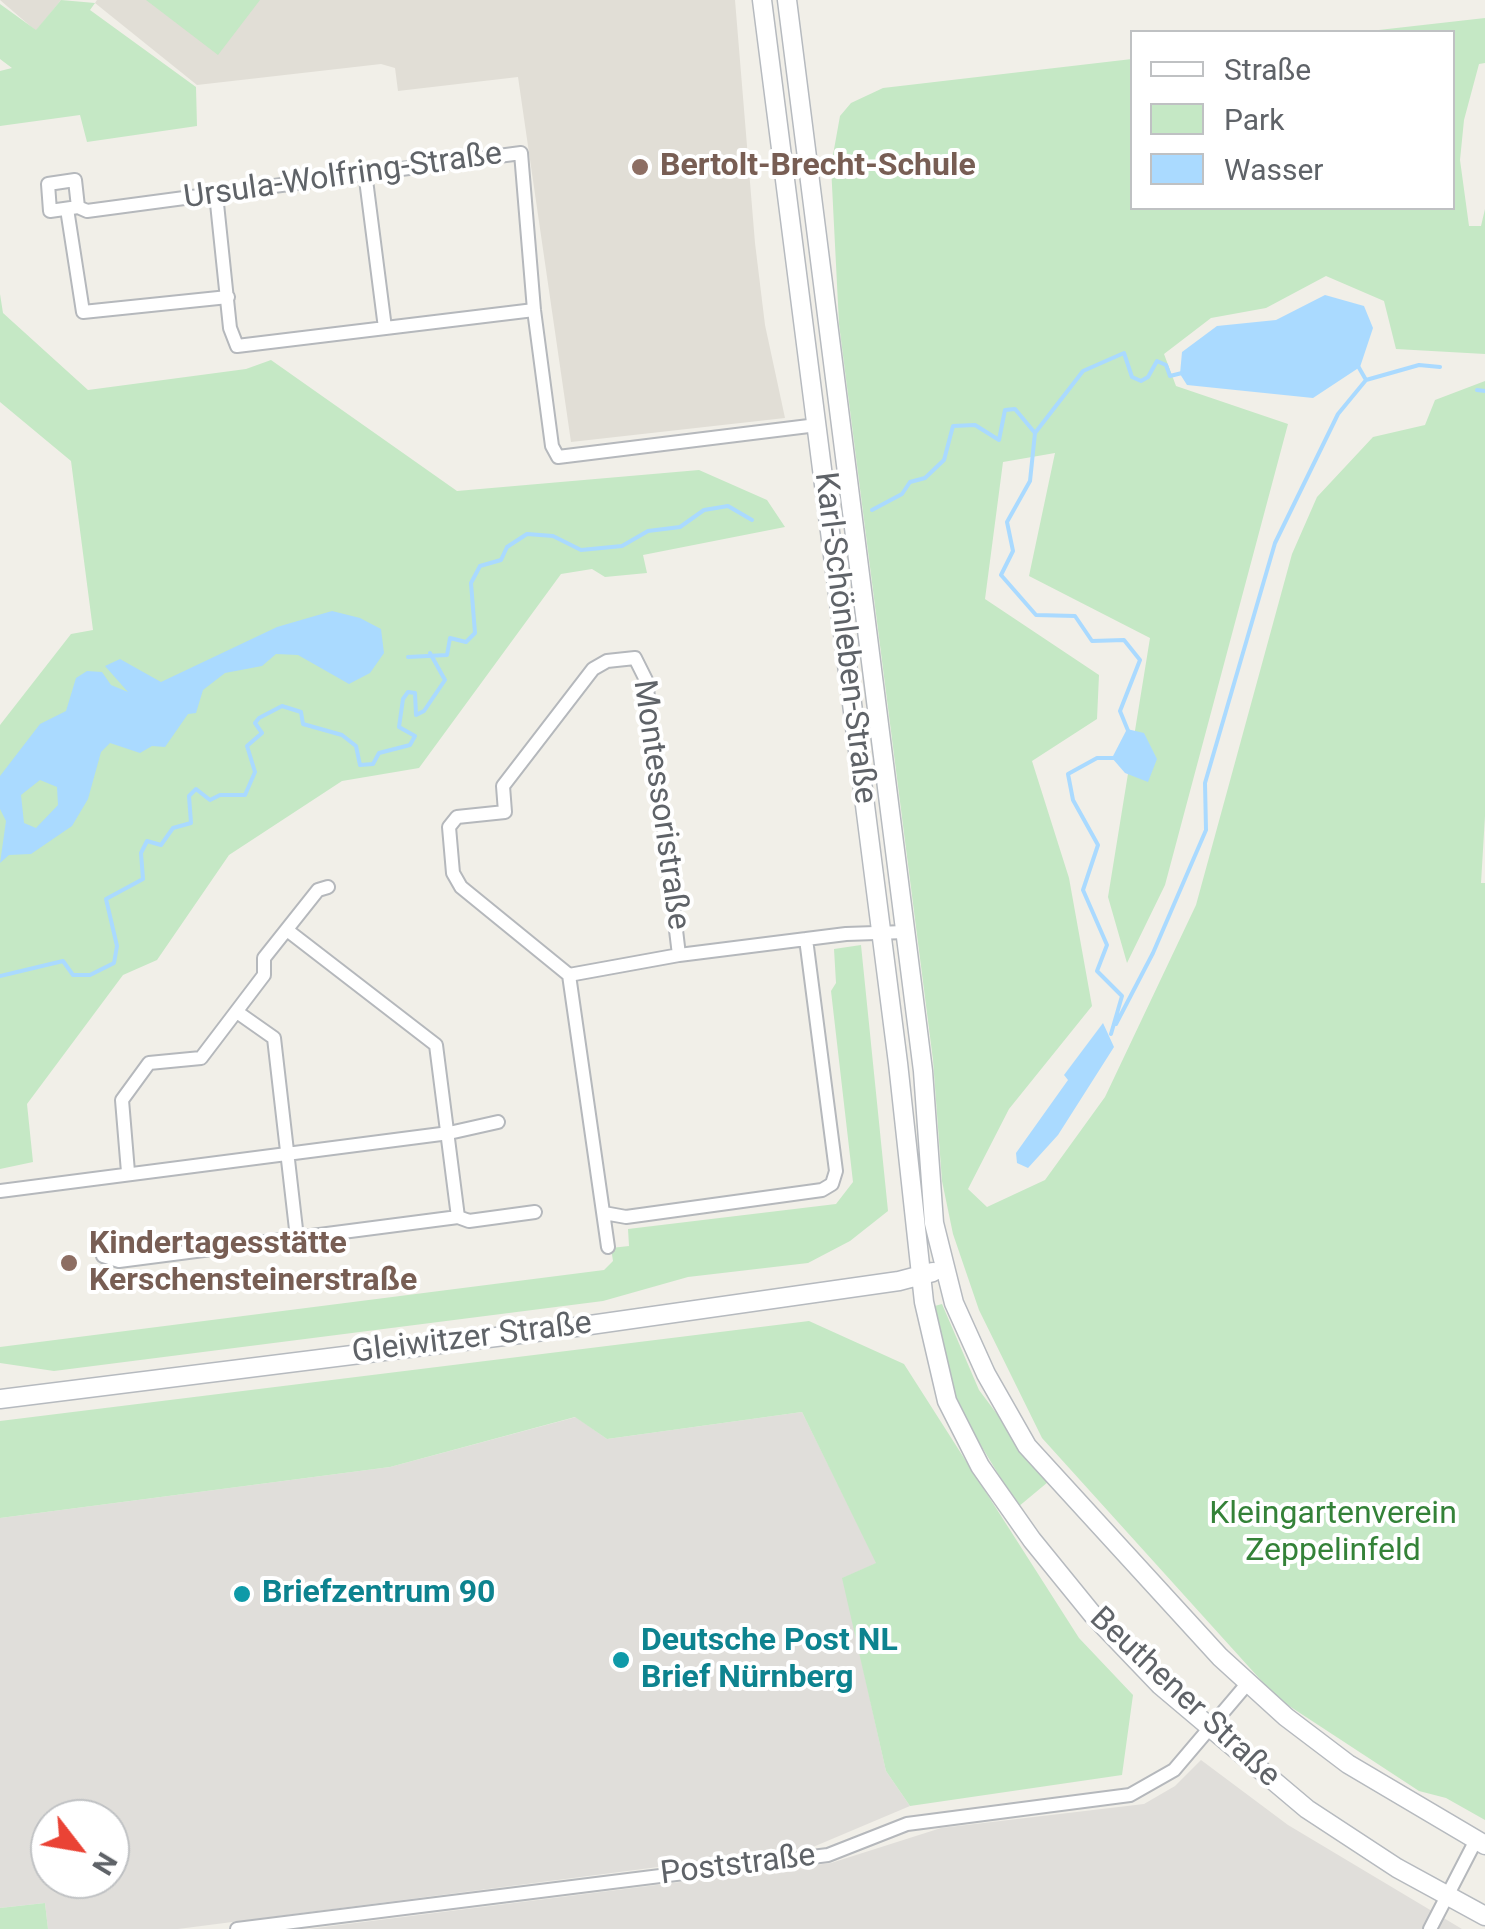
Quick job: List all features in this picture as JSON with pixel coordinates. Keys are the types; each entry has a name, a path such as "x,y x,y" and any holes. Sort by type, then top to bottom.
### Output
{"main road":[{"name":"Karl-Schönleben-Straße","path":"762,0 922,1276"},
{"name":"Karl-Schönleben-Straße","path":"788,0 924,1081 932,1206 943,1268"},
{"path":"817,425 842,434"},
{"name":"Gleiwitzer Straße","path":"0,1399 576,1327 922,1276 943,1268"},
{"name":"Beuthener Straße","path":"943,1268 978,1360 1027,1446 1154,1588 1247,1684 1361,1773 1480,1842"},
{"name":"Beuthener Straße","path":"922,1276 942,1386 980,1466 1086,1606 1209,1730 1314,1814 1485,1916"}],"street":[{"name":"Ursula-Wolfring-Straße","path":"228,297 83,312 73,208 87,211 520,153 534,310 552,446 558,457 817,425"},
{"path":"365,172 385,328"},
{"path":"216,194 233,340 242,347 534,310"},
{"name":"Montessoristraße","path":"569,975 461,887 453,874 449,828 457,817 505,812 503,786 593,669 607,661 635,658 646,680 680,954"},
{"path":"128,1172 122,1100 149,1063 201,1058 264,975 264,958 318,890 328,887"},
{"path":"287,930 436,1046 458,1217"},
{"path":"608,1247 569,975 680,954 905,932"},
{"path":"604,1213 626,1217 822,1190 832,1184 836,1172 806,939"},
{"path":"237,1012 274,1038 297,1238"},
{"path":"0,1191 449,1133 498,1122"},
{"path":"103,1256 119,1261 458,1217 469,1220 535,1212"},
{"name":"Poststraße","path":"237,1929 828,1855 907,1824 1130,1794 1166,1778 1247,1684"},
{"name":"Beuthener Straße","path":"1448,1896 1480,1842"},
{"path":"1430,1929 1448,1896"}],"shaded area":[{"path":"0,0 61,0 36,31"},
{"name":"Bertolt-Brecht-Schule","path":"735,0 755,243 765,325 785,418 571,442 518,77 398,91 395,68 381,64 197,85 95,3"},
{"path":"802,1412 877,1563 843,1578 886,1771 910,1806 813,1847 178,1929 48,1929 45,1903 0,1908 0,1518 390,1467 576,1417 607,1439"},
{"path":"1201,1760 1288,1825 1462,1929 308,1929 831,1863 941,1828 1144,1804 1175,1786"}],"green space":[{"path":"61,0 95,3 90,10 196,87 197,126 87,142 80,115 0,126 0,71 12,68 0,59 0,4 36,30"},
{"path":"146,0 260,0 218,55"},
{"name":"Kleingartenverein Zeppelinfeld","path":"1485,18 1485,63 1479,64 1464,120 1460,160 1469,226 1481,226 1485,209 1485,354 1396,349 1384,301 1326,276 1266,308 1211,318 1164,354 1176,386 1288,424 1165,885 1127,963 1108,897 1150,638 1029,576 1055,453 1003,462 985,599 1099,675 1097,719 1032,761 1069,878 1092,1006 1009,1109 968,1189 987,1207 1045,1180 1105,1097 1196,905 1292,554 1317,497 1373,437 1425,425 1435,400 1485,381 1485,816 1481,883 1485,883 1485,1820 1446,1798 1419,1791 1277,1698 1042,1438 979,1310 953,1234 942,1181 933,1060 839,324 831,166 840,116 851,103 883,88 1130,59 1130,210 1455,210 1455,30 1379,30"},
{"path":"0,294 3,313 88,390 246,369 271,360 457,491 699,470 767,500 785,527 643,555 647,573 605,577 592,569 561,574 419,768 342,781 229,855 157,960 123,975 27,1104 33,1162 0,1169 0,725 71,634 93,630 71,461 0,402"},
{"path":"861,945 888,1211 850,1241 808,1263 688,1277 603,1301 54,1371 0,1363 0,1347 604,1270 613,1261 611,1248 629,1246 628,1229 836,1204 853,1182 831,991 836,983 834,949"},
{"path":"942,1304 979,1390 1048,1482 1018,1507 953,1399 931,1307"},
{"path":"809,1321 904,1364 1079,1638 1133,1695 1122,1775 910,1806 886,1771 842,1578 876,1563 802,1412 607,1439 575,1417 390,1467 0,1518 0,1421"},
{"path":"45,1903 48,1929 0,1929 0,1908"}],"water":[{"path":"1325,295 1364,306 1373,328 1360,367 1313,398 1187,385 1180,374 1182,352 1217,326 1276,320"},
{"path":"332,611 360,618 381,629 384,653 370,673 349,684 298,655 276,654 262,666 225,673 203,690 196,713 188,714 165,747 152,746 140,753 110,743 101,752 88,799 72,826 31,854 9,855 0,863 6,821 0,809 0,776 40,724 66,711 76,678 87,671 102,672 111,685 128,692 105,666 120,659 161,682 277,627","holes":["40,780 57,787 58,805 36,828 24,823 21,795"]},
{"path":"1127,729 1144,733 1157,759 1148,782 1125,773 1112,758"},
{"path":"1103,1023 1114,1047 1058,1135 1028,1168 1017,1163 1016,1153 1068,1080 1064,1075"}],"waterway":[{"path":"1129,733 1120,711 1140,660 1124,640 1092,641 1075,616 1036,615 1001,575 1013,551 1007,522 1030,481 1035,433 1083,371 1124,353 1132,377 1141,381 1157,361 1166,365 1170,376 1182,373"},
{"path":"1358,366 1366,380 1419,365 1440,367"},
{"path":"1116,1024 1153,953 1206,830 1205,783 1275,543 1338,414 1366,380"},
{"path":"1477,390 1485,391"},
{"path":"872,510 902,494 910,482 925,478 944,460 953,426 975,425 999,440 1005,410 1015,409 1035,433"},
{"path":"408,657 447,655 450,638 466,642 475,633 471,583 480,566 501,560 507,547 527,534 553,536 581,550 622,546 648,531 680,527 704,510 728,506 752,520"},
{"path":"0,976 63,961 73,975 90,975 114,963 117,946 106,899 143,879 141,853 147,841 161,845 173,828 191,823 189,796 196,789 210,800 220,795 245,795 255,772 247,746 262,733 255,723 259,718 282,706 301,712 303,724 342,735 356,746 360,765 373,764 379,753 410,745 415,736 399,727 403,699 408,692 415,693 416,715 424,711 445,680 430,653"},
{"path":"1111,1034 1122,996 1097,971 1107,945 1083,890 1098,845 1073,800 1068,774 1097,758 1116,758"}],"place":[{"name":"Bertolt-Brecht-Schule","path":"640,167"},
{"name":"Kindertagesstätte Kerschensteinerstraße","path":"69,1263"},
{"name":"Briefzentrum 90","path":"242,1594"},
{"name":"Deutsche Post NL Brief Nürnberg","path":"621,1660"}]}
